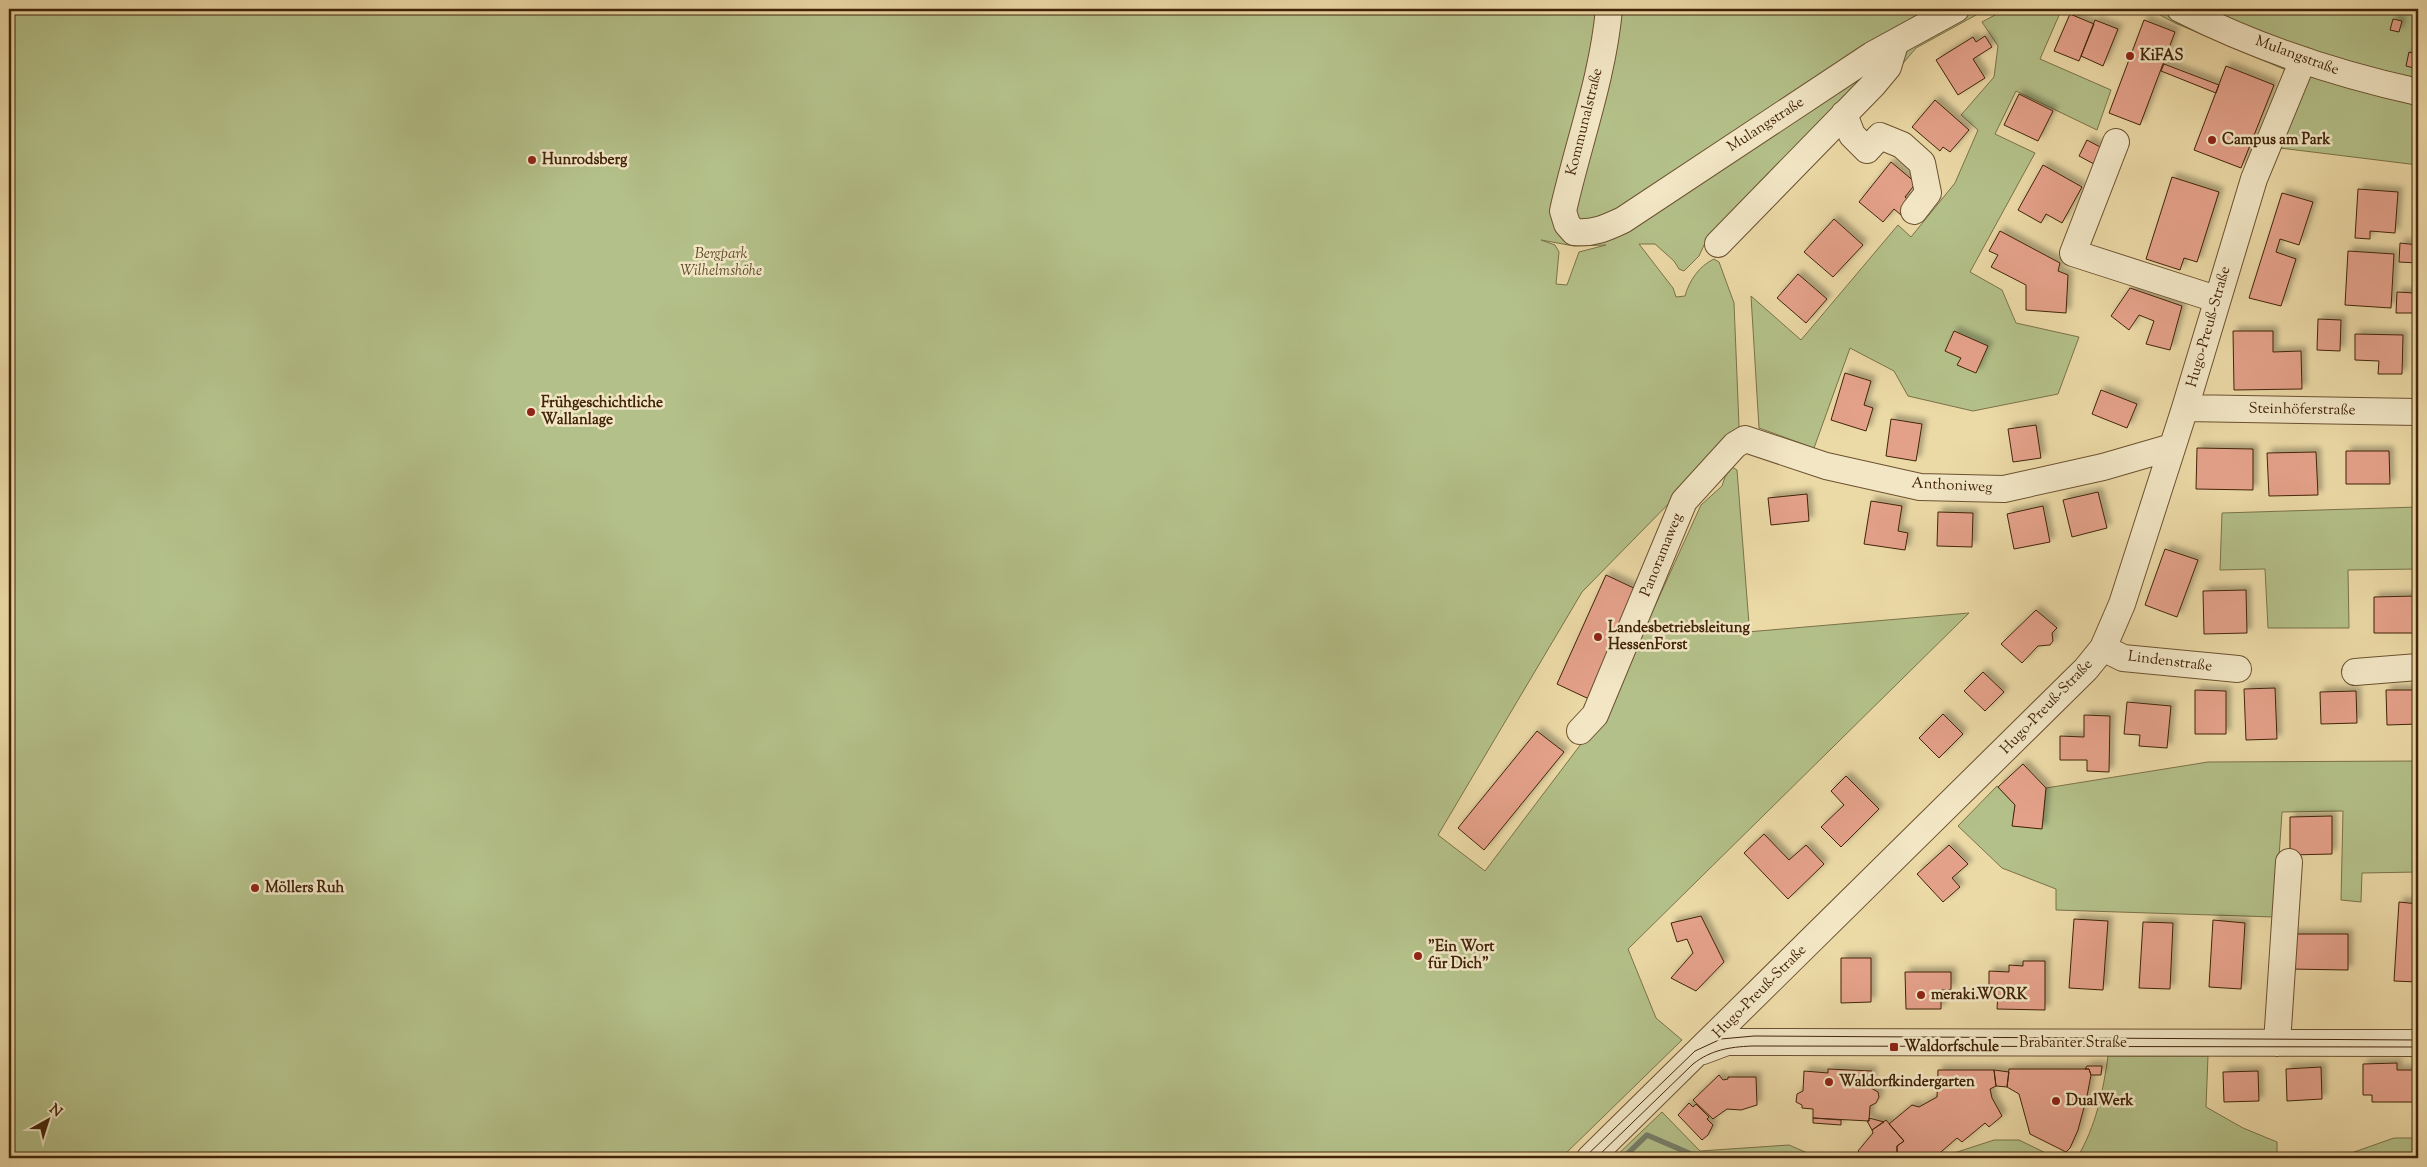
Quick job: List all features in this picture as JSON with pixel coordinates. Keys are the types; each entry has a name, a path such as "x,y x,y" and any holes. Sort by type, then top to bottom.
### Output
{"street":[{"name":"Kommunalstraße","path":"1574,232 1566,224 1563,211 1582,142 1607,29 1609,9"},
{"name":"Mulangstraße","path":"1574,232 1600,231 1623,220 1872,55 1956,9"},
{"name":"Mulangstraße","path":"2180,9 2303,60 2372,82 2418,92"},
{"path":"1718,244 1888,67 1895,44"},
{"name":"Hugo-Preuß-Straße","path":"1590,1158 1700,1052 2086,670 2103,648 2122,604 2185,408 2216,299 2254,178 2303,60"},
{"path":"1844,114 1852,135 1867,150 1880,136 1902,145 1922,163 1928,192 1914,211"},
{"path":"2116,142 2073,253 2216,299"},
{"name":"Steinhöferstraße","path":"2185,408 2418,412"},
{"name":"Anthoniweg","path":"1735,445 1745,439 1826,466 1920,487 2004,489 2103,467 2172,447"},
{"name":"Panoramaweg","path":"1580,731 1595,715 1684,501 1735,445"},
{"name":"Lindenstraße","path":"2103,648 2122,658 2238,669"},
{"path":"2354,672 2418,667"},
{"path":"2277,1043 2282,939 2289,862"},
{"name":"Brabanter Straße","path":"1700,1052 1727,1042 2418,1043"}],"green space":[{"name":"Bergpark Wilhelmshöhe","path":"9,9 1987,9 1916,48 1882,88 1733,242 1705,243 1699,256 1684,271 1679,269 1674,261 1655,244 1639,244 1673,288 1676,297 1685,296 1689,285 1699,270 1714,259 1719,262 1734,303 1739,426 1735,436 1582,592 1438,835 1485,871 1609,707 1701,505 1722,486 1725,477 1732,467 1737,470 1749,624 1747,632 1969,613 1628,949 1656,1018 1682,1040 1561,1158 9,1158","holes":["1541,240 1574,246 1606,245 1579,252 1567,285 1556,284 1559,252 1555,245"]},
{"path":"2006,9 2054,9 2060,13 2040,59 2111,90 2097,130 2016,91 1995,134 2035,153 1970,272 2002,290 2016,323 2079,337 2058,394 1973,411 1908,396 1894,371 1850,348 1814,448 1759,428 1751,296 1801,340 1898,225 1911,237 1955,183 1978,130 1961,115 1994,77 1998,46 1982,22"},
{"path":"2149,9 2418,9 2418,165 2280,148 2286,70 2175,23"},
{"path":"2418,507 2418,569 2348,570 2349,628 2268,628 2265,569 2220,570 2222,513"},
{"path":"2418,761 2418,872 2362,873 2361,902 2341,900 2343,811 2282,812 2275,917 2056,910 2056,889 2002,868 1958,826 1997,786 2015,805 2013,826 2042,828 2046,788 2208,762"},
{"path":"2108,1056 2208,1056 2206,1107 2243,1128 2277,1142 2277,1158 2077,1158 2084,1146 2098,1108"},
{"path":"1662,1112 1700,1151 1789,1145 1819,1158 1614,1158"},
{"path":"2394,1138 2418,1138 2418,1158 2337,1158"},
{"path":"1994,1140 2019,1140 2056,1158 1946,1158 1951,1154"}],"building":[{"path":"2070,14 2094,24 2079,61 2054,51"},
{"path":"2393,19 2402,21 2399,32 2390,30"},
{"path":"2095,20 2118,29 2103,66 2081,56"},
{"path":"2144,20 2175,32 2140,125 2109,113"},
{"path":"1985,36 1992,47 1973,59 1985,78 1958,95 1936,60 1973,37 1976,42"},
{"path":"2409,52 2418,55 2418,69 2406,66"},
{"path":"2164,64 2219,85 2216,93 2161,71"},
{"path":"2226,66 2274,85 2241,168 2194,150"},
{"path":"2019,94 2053,111 2038,141 2004,125"},
{"path":"1935,100 1969,130 1950,152 1943,147 1940,151 1912,127"},
{"path":"2087,140 2102,148 2094,164 2079,156"},
{"path":"1891,162 1916,183 1905,197 1911,202 1901,215 1894,209 1883,222 1859,202"},
{"path":"2043,165 2082,187 2062,223 2046,214 2041,223 2018,210"},
{"path":"2172,177 2219,192 2197,262 2184,258 2180,270 2146,259"},
{"path":"2358,189 2398,192 2395,233 2370,231 2370,239 2355,238"},
{"path":"2282,193 2313,202 2299,245 2280,239 2276,252 2296,259 2281,306 2249,298"},
{"path":"1834,219 1863,245 1833,277 1804,252"},
{"path":"2000,231 2060,263 2058,271 2068,275 2066,313 2026,310 2026,285 1991,267 1998,255 1989,251"},
{"path":"2400,243 2418,245 2418,263 2399,262"},
{"path":"2348,251 2394,254 2391,308 2345,305"},
{"path":"1798,274 1827,299 1806,323 1777,298"},
{"path":"2130,288 2182,306 2170,350 2146,344 2154,321 2139,315 2129,330 2111,316"},
{"path":"2397,292 2415,293 2414,313 2396,313"},
{"path":"2318,319 2341,320 2340,351 2317,350"},
{"path":"1954,331 1988,346 1976,373 1957,365 1961,358 1945,351"},
{"path":"2233,331 2273,331 2273,352 2301,351 2302,389 2234,390"},
{"path":"2355,334 2403,335 2402,374 2378,374 2379,361 2355,360"},
{"path":"1845,373 1871,381 1864,405 1873,408 1866,431 1831,420"},
{"path":"2101,390 2137,404 2127,428 2092,414"},
{"path":"1891,419 1922,424 1916,461 1886,456"},
{"path":"2036,425 2041,458 2013,462 2008,429"},
{"path":"2197,448 2253,449 2253,490 2196,489"},
{"path":"2346,451 2389,451 2390,484 2346,484"},
{"path":"2316,452 2318,495 2269,496 2267,453"},
{"path":"2098,492 2107,528 2072,537 2063,500"},
{"path":"1807,494 1809,521 1771,525 1768,498"},
{"path":"1871,501 1902,506 1898,531 1908,533 1905,550 1864,544"},
{"path":"2043,506 2050,542 2014,549 2007,514"},
{"path":"1938,512 1973,513 1972,547 1937,546"},
{"path":"2165,549 2198,560 2177,617 2145,605"},
{"path":"1606,575 1638,590 1589,699 1557,684"},
{"path":"2246,590 2247,633 2204,634 2203,591"},
{"path":"2416,596 2417,633 2374,633 2374,597"},
{"path":"2036,610 2057,628 2052,633 2053,641 2050,645 2038,646 2022,663 2001,644"},
{"path":"1983,672 2004,692 1985,711 1964,691"},
{"path":"2275,688 2277,739 2246,740 2244,689"},
{"path":"2195,690 2226,691 2226,734 2195,734"},
{"path":"2386,690 2418,690 2418,724 2387,725"},
{"path":"2356,691 2357,723 2321,724 2320,692"},
{"path":"2127,702 2171,706 2167,748 2139,746 2140,735 2124,734"},
{"path":"1943,714 1963,734 1939,758 1919,738"},
{"path":"2084,715 2110,716 2109,772 2087,771 2087,760 2060,760 2060,736 2084,737"},
{"path":"1537,731 1564,752 1484,850 1458,828"},
{"path":"2023,764 2046,788 2042,829 2012,826 2015,805 1998,787"},
{"path":"1846,776 1879,809 1841,847 1821,827 1844,805 1831,791"},
{"path":"2332,816 2332,854 2290,855 2290,817"},
{"path":"1764,834 1789,860 1806,845 1824,864 1788,899 1744,853"},
{"path":"1949,845 1968,864 1952,878 1960,887 1943,902 1917,874"},
{"path":"2399,902 2418,904 2418,982 2394,981"},
{"path":"1701,916 1724,962 1696,991 1671,978 1693,953 1687,939 1677,942 1671,923"},
{"path":"2074,919 2108,921 2103,990 2069,988"},
{"path":"2213,920 2245,923 2241,989 2209,987"},
{"path":"2143,922 2173,923 2170,989 2139,988"},
{"path":"2289,934 2348,934 2348,970 2289,969"},
{"path":"1841,958 1871,958 1871,1002 1841,1003"},
{"path":"2023,961 2045,961 2045,1010 1997,1009 1998,994 1989,993 1989,971 2009,972 2009,965 2023,966"},
{"path":"1905,972 1951,972 1951,990 1941,990 1941,1009 1906,1009"},
{"path":"2397,1063 2397,1070 2414,1070 2415,1102 2372,1102 2372,1095 2363,1095 2363,1064"},
{"path":"2087,1066 2102,1066 2101,1075 2091,1075 2089,1069 2085,1069"},
{"path":"2321,1067 2322,1099 2287,1101 2286,1069"},
{"path":"1828,1069 1872,1071 1871,1088 1878,1092 1879,1097 1876,1103 1870,1106 1869,1121 1813,1118 1813,1109 1802,1108 1802,1105 1796,1102 1797,1094 1803,1091 1804,1071 1828,1073"},
{"path":"2009,1069 2089,1069 2091,1075 2078,1130 2070,1148 2066,1152 2030,1134 2019,1094 2007,1087"},
{"path":"1938,1070 1994,1070 1996,1086 1990,1089 1992,1098 2002,1116 1989,1127 1985,1123 1962,1142 1957,1138 1934,1158 1897,1158 1897,1146 1904,1141 1889,1124 1912,1105 1919,1107 1937,1097"},
{"path":"1994,1070 2009,1072 2007,1087 1996,1086"},
{"path":"2258,1071 2259,1101 2224,1102 2223,1072"},
{"path":"1719,1075 1723,1080 1728,1079 1728,1077 1756,1077 1757,1105 1741,1110 1727,1109 1713,1119 1693,1100"},
{"path":"1689,1103 1693,1107 1696,1104 1709,1117 1707,1119 1713,1125 1708,1135 1702,1140 1678,1115"},
{"path":"1813,1118 1841,1120 1841,1125 1813,1123"},
{"path":"1869,1118 1884,1122 1872,1130 1867,1121 1869,1121"},
{"path":"1886,1120 1904,1141 1897,1146 1897,1158 1864,1158 1858,1151 1873,1133 1872,1130"}],"waterway":[{"path":"1623,1158 1647,1135 1691,1154 1750,1158"},
{"path":"1991,1158 1996,1158"}],"tram line":[{"path":"1584,1158 1695,1051 1721,1039 1754,1036 2418,1040"},
{"path":"1596,1158 1693,1064 1714,1052 1736,1047 2418,1047"}],"place":[{"name":"KiFAS","path":"2130,56"},
{"name":"Campus am Park","path":"2212,140"},
{"name":"Hunrodsberg","path":"532,160"},
{"name":"Frühgeschichtliche Wallanlage","path":"531,412"},
{"name":"Landesbetriebsleitung HessenForst","path":"1598,637"},
{"name":"Möllers Ruh","path":"255,888"},
{"name":"\"Ein Wort für Dich\"","path":"1418,956"},
{"name":"meraki.WORK","path":"1921,995"},
{"name":"Waldorfschule","path":"1894,1047"},
{"name":"Waldorfkindergarten","path":"1829,1082"},
{"name":"DualWerk","path":"2056,1101"}]}
